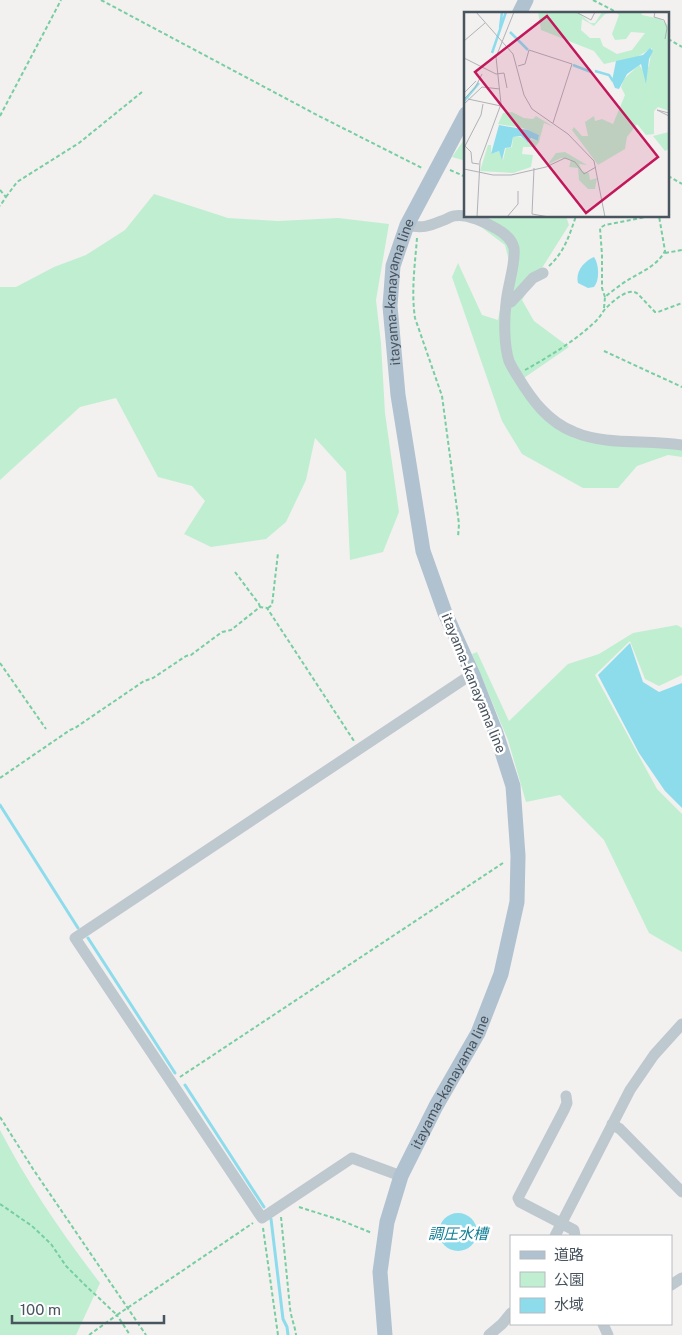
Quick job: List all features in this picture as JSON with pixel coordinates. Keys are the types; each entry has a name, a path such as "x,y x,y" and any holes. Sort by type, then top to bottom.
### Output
{"main road":[{"path":"519,12 526,0"},
{"name":"itayama-kanayama line","path":"385,1335 380,1272 387,1222 401,1176 436,1106 478,1033 501,974 517,902 518,856 513,786 496,733 474,675 445,613 423,551 398,395 390,306 393,266 413,226 436,170 464,118"}],"street":[{"path":"413,226 432,225 454,216 464,216"},
{"path":"470,218 492,226 510,240 514,246 506,304 507,350 509,361 516,374 540,408 551,419 562,426 574,433 588,437 682,446"},
{"path":"506,304 533,278 543,273"},
{"path":"401,1176 352,1158 262,1218 75,938 466,678 474,675"},
{"path":"555,1235 630,1090 646,1066 682,1024"},
{"path":"566,1096 567,1102 564,1110 518,1198 520,1202 562,1222 574,1230 575,1235"},
{"path":"612,1124 620,1129 682,1192"},
{"path":"489,1335 510,1314"}],"path":[{"path":"0,116 61,0"},
{"path":"101,0 317,115 436,170 450,170 464,176"},
{"path":"594,0 616,12"},
{"path":"670,41 682,47"},
{"path":"0,206 17,182 80,143 142,92"},
{"path":"670,177 682,184"},
{"path":"0,190 6,197"},
{"path":"543,273 564,250 575,218"},
{"path":"604,310 605,297 602,288 600,228 605,225 642,218"},
{"path":"605,297 627,280 652,266 664,253 659,218"},
{"path":"413,226 413,305 415,318 442,396 459,524 458,537"},
{"path":"664,253 682,250"},
{"path":"516,374 557,352 595,322 604,310 622,295 631,291 635,292 655,312 682,304"},
{"path":"604,351 682,388"},
{"path":"0,778 144,681 153,678 186,656 191,655 222,632 231,630 260,608 267,608 272,605 278,553"},
{"path":"235,572 260,608"},
{"path":"267,608 359,749"},
{"path":"0,664 46,729"},
{"path":"172,1083 503,863"},
{"path":"0,1117 33,1169 146,1335"},
{"path":"0,1204 32,1226 51,1244 66,1266 116,1315 130,1335"},
{"path":"296,1335 296,1328 291,1318 280,1214 283,1204 291,1204 372,1233"},
{"path":"88,1335 262,1218 278,1335"}],"green space":[{"path":"464,140 464,160 452,157"},
{"path":"154,194 228,218 278,221 338,218 389,224 376,300 381,343 385,413 399,512 383,552 350,560 346,472 315,438 306,480 286,522 266,539 211,547 184,534 205,501 192,486 158,477 116,398 80,407 0,480 0,287 16,287 54,267 86,255 125,230"},
{"path":"480,218 567,218 569,225 522,300 534,321 569,347 518,382 556,426 682,450 682,457 668,455 637,466 618,488 583,488 522,454 502,421 452,277 458,263 482,315 498,320 509,261 505,245 477,224"},
{"path":"677,625 682,628 682,675 659,686 645,679 630,641 595,675 657,789 682,814 682,952 649,933 604,840 560,795 526,802 508,740 472,654 477,652 509,721 568,664 599,654 633,633"},
{"path":"0,1130 22,1170 47,1209 100,1283 76,1335 0,1335"}],"water":[{"path":"594,257 598,268 598,276 594,287 588,288 578,283 577,279 579,271 584,264"},
{"path":"630,643 643,682 659,692 682,683 682,808 665,791 639,753 598,675"},
{"name":"調圧水槽","path":"458,1213 471,1219 477,1232 471,1245 458,1251 445,1245 439,1232 445,1219"}],"waterway":[{"path":"0,805 78,928"},
{"path":"88,938 175,1073"},
{"path":"185,1085 264,1207"},
{"path":"271,1219 283,1319 288,1335"}]}
